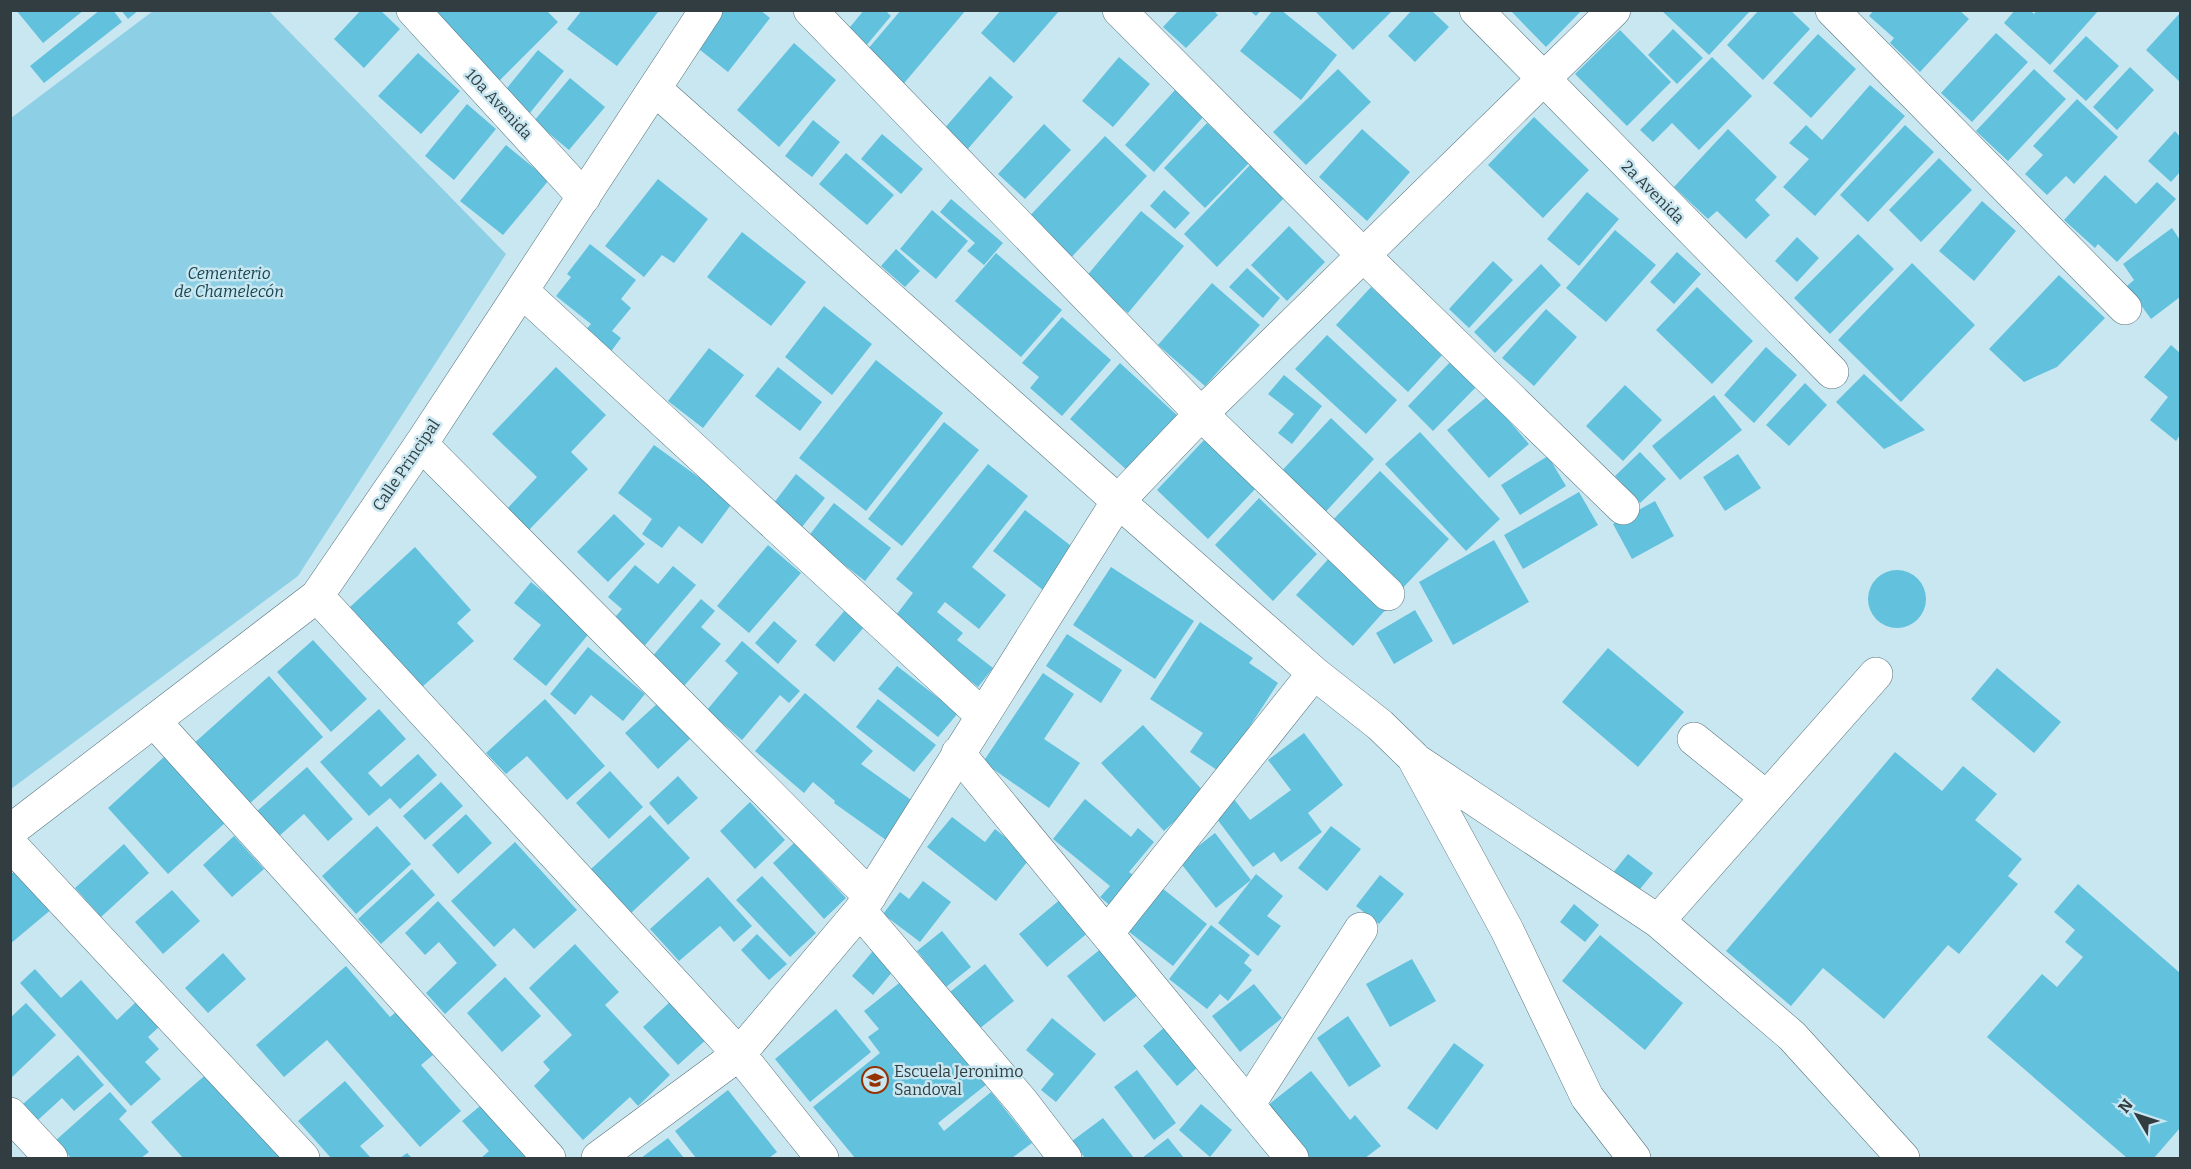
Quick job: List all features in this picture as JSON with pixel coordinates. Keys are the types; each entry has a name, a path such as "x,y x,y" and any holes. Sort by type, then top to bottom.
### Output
{"street":[{"name":"10a Avenida","path":"413,10 585,197"},
{"path":"810,10 1200,414 1388,594"},
{"path":"1119,10 1364,256 1623,508"},
{"name":"2a Avenida","path":"1476,10 1543,81 1832,372"},
{"path":"598,1158 739,1054 865,903 1118,501 1200,414 1614,10"},
{"path":"1832,10 2125,308"},
{"name":"Calle Principal","path":"10,831 317,596 656,90 704,11"},
{"path":"656,90 1118,501 1314,672 1380,725 1413,757 1658,921 1792,1036 1903,1158"},
{"path":"522,291 982,715"},
{"path":"421,444 865,903 1065,1158"},
{"path":"317,596 739,1054 822,1158"},
{"path":"1108,932 1314,672"},
{"path":"1658,921 1876,674"},
{"path":"154,721 549,1158"},
{"path":"1694,738 1766,797"},
{"path":"958,753 1108,932 1292,1158"},
{"path":"1413,757 1507,930 1587,1097 1634,1158"},
{"path":"10,844 303,1158"},
{"path":"1248,1105 1361,929"},
{"path":"10,1114 51,1158"}],"green space":[{"name":"Cementerio de Chamelecón","path":"153,11 269,11 506,254 298,576 11,789 11,118"}],"building":[{"path":"16,10 84,10 43,43"},
{"path":"100,10 113,10 122,22 44,83 30,66"},
{"path":"121,10 139,10 128,19"},
{"path":"361,10 380,10 400,29 364,68 334,39"},
{"path":"436,10 546,10 558,22 496,84 429,18"},
{"path":"582,10 656,10 658,12 617,66 567,29"},
{"path":"724,10 760,10 770,18 728,72 695,46"},
{"path":"864,10 885,10 891,16 860,53 842,37"},
{"path":"901,10 966,10 900,88 862,56"},
{"path":"1001,10 1060,10 1014,63 981,33"},
{"path":"1179,10 1213,10 1218,15 1186,48 1163,27"},
{"path":"1249,10 1261,10 1256,16"},
{"path":"1273,10 1281,10 1337,55 1301,100 1240,51"},
{"path":"1314,10 1393,10 1353,50"},
{"path":"1412,10 1431,10 1449,27 1415,62 1388,36"},
{"path":"1510,10 1582,10 1546,47"},
{"path":"1661,10 1751,10 1709,55"},
{"path":"1759,10 1790,10 1810,29 1763,80 1727,45"},
{"path":"1874,10 1959,10 1969,19 1920,72 1890,43 1894,38 1869,16"},
{"path":"2015,10 2030,10 2034,14 2037,10 2099,10 2050,65 2004,23"},
{"path":"2180,13 2180,82 2146,50"},
{"path":"1673,29 1703,58 1677,84 1648,55"},
{"path":"1620,30 1671,82 1627,126 1575,74"},
{"path":"1996,33 2028,62 1972,122 1941,93"},
{"path":"1818,34 1856,69 1811,118 1773,83"},
{"path":"2086,36 2119,66 2086,101 2053,71"},
{"path":"794,43 836,80 779,147 737,110"},
{"path":"538,50 564,71 529,114 503,93"},
{"path":"418,53 460,91 421,134 378,96"},
{"path":"1119,57 1150,84 1113,127 1082,101"},
{"path":"1712,57 1752,96 1699,150 1672,123 1653,142 1640,130"},
{"path":"2130,67 2154,90 2117,130 2093,107"},
{"path":"1338,69 1371,102 1306,165 1273,132"},
{"path":"2034,69 2066,99 2008,161 1976,131"},
{"path":"990,76 1013,97 966,151 943,130"},
{"path":"570,78 605,107 569,150 534,121"},
{"path":"1870,85 1905,116 1815,216 1783,187 1809,159 1789,143 1806,125 1822,140"},
{"path":"1175,90 1204,116 1154,172 1125,145"},
{"path":"2077,99 2118,137 2074,184 2066,176 2047,195 2025,174 2043,155 2033,146"},
{"path":"467,104 496,129 454,180 425,156"},
{"path":"1534,117 1589,170 1543,218 1488,165"},
{"path":"813,120 840,142 812,177 785,156"},
{"path":"1207,123 1249,163 1205,208 1164,168"},
{"path":"1044,124 1071,150 1025,199 998,174"},
{"path":"1905,125 1934,152 1868,222 1840,195"},
{"path":"1362,129 1410,172 1367,221 1319,177"},
{"path":"1728,129 1777,177 1755,200 1770,215 1746,239 1717,211 1708,219 1674,187"},
{"path":"2175,131 2180,137 2180,172 2171,182 2148,161"},
{"path":"882,134 923,169 901,194 861,159"},
{"path":"1105,136 1147,176 1067,262 1024,222"},
{"path":"506,145 549,180 503,235 460,201"},
{"path":"846,153 894,195 867,225 819,184"},
{"path":"1939,158 1972,190 1921,242 1889,210"},
{"path":"1250,165 1284,198 1217,267 1184,234"},
{"path":"2105,175 2136,204 2157,182 2176,199 2117,262 2098,244 2095,248 2064,220"},
{"path":"658,179 708,219 674,263 662,255 644,277 605,246"},
{"path":"1164,190 1190,213 1175,229 1150,206"},
{"path":"1587,192 1619,219 1579,266 1547,239"},
{"path":"951,199 1003,243 984,265 967,251 975,243 940,212"},
{"path":"1982,201 2016,231 1974,281 1939,251"},
{"path":"932,210 968,241 936,279 900,249"},
{"path":"1141,211 1184,246 1128,313 1085,278"},
{"path":"1289,226 1325,262 1287,301 1251,265"},
{"path":"2172,228 2180,240 2180,297 2151,319 2127,286 2134,280 2123,264"},
{"path":"1615,230 1656,265 1606,322 1566,288"},
{"path":"742,232 806,282 771,326 707,277"},
{"path":"1858,234 1894,269 1830,334 1794,298"},
{"path":"1797,237 1819,258 1797,282 1775,261"},
{"path":"590,244 636,280 621,299 631,308 612,331 621,338 609,354 582,334 591,324 556,296 571,277 567,274"},
{"path":"896,249 920,271 905,287 881,266"},
{"path":"1677,252 1701,274 1674,304 1650,282"},
{"path":"996,253 1062,310 1021,357 955,301"},
{"path":"1493,261 1513,280 1469,328 1449,309"},
{"path":"1912,263 1975,325 1901,402 1838,340"},
{"path":"1541,264 1561,285 1495,353 1474,332"},
{"path":"1247,268 1280,298 1263,318 1229,287"},
{"path":"2059,275 2105,318 2057,367 2024,382 1989,349"},
{"path":"1212,283 1260,325 1205,386 1158,345"},
{"path":"1371,287 1444,353 1408,392 1336,325"},
{"path":"1697,287 1753,341 1712,384 1656,330"},
{"path":"824,306 872,344 832,395 785,357"},
{"path":"1546,309 1577,337 1534,386 1502,358"},
{"path":"1062,317 1111,360 1062,416 1030,388 1039,377 1022,363"},
{"path":"1327,335 1397,400 1366,434 1295,369"},
{"path":"2171,345 2180,353 2180,435 2176,441 2150,420 2168,397 2144,377"},
{"path":"1766,347 1797,375 1754,423 1724,395"},
{"path":"709,348 744,375 703,428 668,401"},
{"path":"1453,359 1479,384 1433,431 1408,406"},
{"path":"876,360 943,413 866,511 799,458"},
{"path":"1120,363 1179,417 1129,472 1070,419"},
{"path":"556,367 606,415 571,452 588,469 528,531 506,510 537,477 492,434"},
{"path":"778,367 822,402 800,431 755,396"},
{"path":"1864,374 1925,430 1884,449 1836,402"},
{"path":"1284,375 1322,406 1292,444 1278,433 1294,414 1268,394"},
{"path":"1805,383 1827,405 1789,446 1766,425"},
{"path":"1625,385 1662,420 1623,461 1586,426"},
{"path":"1714,395 1742,430 1680,480 1652,446"},
{"path":"1488,396 1529,444 1489,478 1447,430"},
{"path":"1331,418 1374,459 1321,517 1277,476"},
{"path":"944,422 979,450 902,546 868,519"},
{"path":"1420,432 1500,519 1466,551 1385,464"},
{"path":"1206,438 1257,487 1208,539 1157,490"},
{"path":"654,445 733,502 702,544 679,526 662,548 642,534 652,519 618,493"},
{"path":"1640,452 1666,479 1640,503 1615,476"},
{"path":"1738,454 1761,488 1725,511 1703,477"},
{"path":"1548,456 1566,486 1520,515 1501,485"},
{"path":"988,464 1028,496 972,567 1006,595 979,629 945,602 937,612 963,633 957,640 993,668 978,687 893,619 913,593 896,579"},
{"path":"1380,471 1449,539 1398,593 1328,525"},
{"path":"796,474 825,498 802,527 773,504"},
{"path":"1579,492 1598,525 1523,569 1504,535"},
{"path":"1259,498 1317,554 1273,601 1215,545"},
{"path":"1655,501 1674,536 1632,559 1613,524"},
{"path":"834,503 891,548 865,581 808,537"},
{"path":"1025,510 1075,549 1043,590 993,551"},
{"path":"614,514 645,544 608,582 577,552"},
{"path":"1494,540 1529,602 1453,645 1419,582"},
{"path":"768,545 801,573 749,633 717,606"},
{"path":"415,547 471,610 457,623 474,641 422,687 350,607"},
{"path":"1331,556 1388,607 1353,646 1296,595"},
{"path":"635,565 658,584 673,566 696,585 641,650 610,623 622,609 608,597"},
{"path":"1111,567 1194,621 1155,679 1073,625"},
{"path":"1891,570 1903,570 1918,578 1926,593 1926,605 1918,620 1903,628 1891,628 1876,620 1868,605 1868,593 1876,578"},
{"path":"531,582 591,631 546,686 513,659 541,625 514,603"},
{"path":"701,599 715,611 701,627 721,644 684,686 651,658"},
{"path":"846,609 865,626 834,662 815,645"},
{"path":"1415,610 1433,641 1394,664 1376,633"},
{"path":"774,621 797,641 778,664 755,643"},
{"path":"1200,622 1253,658 1249,663 1278,683 1220,772 1190,752 1203,733 1150,699"},
{"path":"1067,634 1122,670 1101,703 1046,666"},
{"path":"313,640 367,699 331,732 277,672"},
{"path":"742,641 800,691 789,703 780,695 742,740 707,710 738,673 725,661"},
{"path":"588,647 645,694 623,721 591,695 575,715 550,694"},
{"path":"1608,648 1684,712 1638,767 1562,702"},
{"path":"897,666 958,713 938,737 878,689"},
{"path":"1997,668 2061,722 2034,753 1971,699"},
{"path":"1043,673 1074,694 1044,739 1080,763 1049,808 983,762"},
{"path":"269,676 323,737 247,806 192,745"},
{"path":"805,693 873,751 861,764 914,802 886,840 834,803 835,801 813,782 804,793 755,751"},
{"path":"545,699 605,766 567,800 527,756 506,774 486,753"},
{"path":"878,699 936,745 914,772 856,727"},
{"path":"658,703 691,738 658,769 625,733"},
{"path":"379,709 406,739 368,773 381,787 418,754 437,775 400,809 390,798 369,816 320,762"},
{"path":"1143,725 1205,793 1164,831 1101,763"},
{"path":"1304,733 1343,785 1308,813 1322,832 1281,862 1274,852 1253,867 1214,815 1234,799 1250,820 1291,790 1268,760"},
{"path":"1895,752 1942,791 1963,766 1997,794 1975,820 2022,859 2008,876 2018,884 1959,954 1948,945 1884,1019 1823,968 1791,1006 1726,951"},
{"path":"165,756 225,823 168,874 108,808"},
{"path":"307,767 353,819 328,841 304,814 278,837 256,812"},
{"path":"610,771 643,807 609,839 576,803"},
{"path":"678,776 698,798 668,825 649,803"},
{"path":"441,782 463,806 425,840 403,816"},
{"path":"1085,799 1131,837 1138,828 1154,842 1129,872 1137,878 1113,908 1100,897 1110,886 1053,839"},
{"path":"750,802 785,840 755,869 720,831"},
{"path":"466,814 492,843 458,874 432,845"},
{"path":"650,815 690,858 631,913 591,869"},
{"path":"952,817 985,842 995,829 1031,857 996,901 927,847"},
{"path":"377,826 411,864 356,914 322,876"},
{"path":"1331,826 1361,849 1327,891 1298,868"},
{"path":"1215,833 1251,880 1216,908 1179,861"},
{"path":"234,836 264,869 232,897 203,865"},
{"path":"515,842 577,910 534,949 514,928 494,947 451,901"},
{"path":"794,843 846,898 824,919 773,863"},
{"path":"124,844 149,873 101,917 75,888"},
{"path":"1628,854 1653,873 1632,899 1608,879"},
{"path":"19,868 53,908 10,944 10,875"},
{"path":"412,869 435,895 381,944 358,919"},
{"path":"1256,874 1283,896 1267,916 1281,926 1258,956 1218,923"},
{"path":"1380,875 1404,894 1379,924 1356,906"},
{"path":"762,876 816,933 790,957 736,900"},
{"path":"708,877 752,926 734,942 720,926 679,961 650,929"},
{"path":"923,881 951,902 920,942 883,914 900,892 909,899"},
{"path":"2078,884 2180,973 2180,1128 2154,1158 2127,1158 1987,1037 2042,974 2057,987 2083,957 2065,942 2075,930 2054,912"},
{"path":"1162,888 1207,924 1173,966 1128,931"},
{"path":"172,890 200,921 163,954 135,922"},
{"path":"1062,898 1090,931 1047,967 1019,934"},
{"path":"438,901 497,965 445,1014 426,993 457,963 439,942 425,955 405,933"},
{"path":"1574,904 1599,925 1585,942 1560,922"},
{"path":"1211,925 1250,955 1244,963 1252,970 1228,1001 1220,994 1207,1009 1169,979"},
{"path":"942,931 971,967 946,987 917,951"},
{"path":"757,934 787,964 769,980 741,950"},
{"path":"1600,935 1683,1003 1645,1050 1562,981"},
{"path":"575,944 619,992 605,1005 670,1075 638,1106 630,1097 583,1140 534,1086 550,1070 543,1062 572,1035 529,988"},
{"path":"877,946 899,964 873,995 852,976"},
{"path":"1102,948 1139,994 1104,1022 1067,976"},
{"path":"223,953 246,979 208,1013 185,988"},
{"path":"1412,959 1436,1001 1390,1027 1366,984"},
{"path":"985,964 1014,1001 979,1029 950,992"},
{"path":"346,966 390,1017 396,1012 433,1055 421,1065 461,1111 420,1147 327,1040 284,1077 256,1045"},
{"path":"35,969 61,998 81,980 117,1020 137,1001 160,1026 148,1037 159,1049 145,1062 161,1079 131,1106 20,983"},
{"path":"505,977 541,1016 502,1052 467,1013"},
{"path":"903,980 987,1084 938,1123 944,1131 991,1092 1032,1143 1012,1158 855,1158 813,1107 880,1053 868,1037 879,1029 864,1011"},
{"path":"1254,984 1282,1018 1240,1052 1212,1016"},
{"path":"672,1000 708,1038 678,1065 643,1027"},
{"path":"26,1003 56,1035 10,1079 10,1018"},
{"path":"836,1009 871,1052 810,1102 775,1059"},
{"path":"1348,1016 1381,1066 1349,1087 1317,1038"},
{"path":"1052,1018 1096,1054 1056,1102 1041,1090 1054,1074 1026,1050"},
{"path":"1167,1025 1200,1065 1177,1086 1143,1046"},
{"path":"1454,1043 1484,1065 1437,1130 1407,1108"},
{"path":"78,1055 104,1085 74,1111 62,1098 38,1120 23,1104"},
{"path":"1137,1070 1176,1123 1154,1140 1114,1087"},
{"path":"1311,1071 1350,1120 1355,1115 1381,1146 1365,1158 1309,1158 1267,1106"},
{"path":"209,1072 285,1158 183,1158 151,1122"},
{"path":"345,1081 384,1126 360,1146 371,1158 331,1158 298,1121"},
{"path":"728,1090 777,1152 769,1158 696,1158 675,1131"},
{"path":"110,1092 127,1111 119,1119 149,1152 141,1158 71,1158 55,1141"},
{"path":"486,1101 537,1158 481,1158 489,1151 462,1121"},
{"path":"1201,1104 1232,1130 1210,1157 1179,1130"},
{"path":"1103,1118 1134,1158 1085,1158 1072,1141"},
{"path":"668,1138 684,1158 641,1158"},
{"path":"1168,1138 1184,1158 1142,1158"},
{"path":"407,1153 412,1158 400,1158"}],"place":[{"name":"Escuela Jeronimo Sandoval","path":"875,1080"}]}
